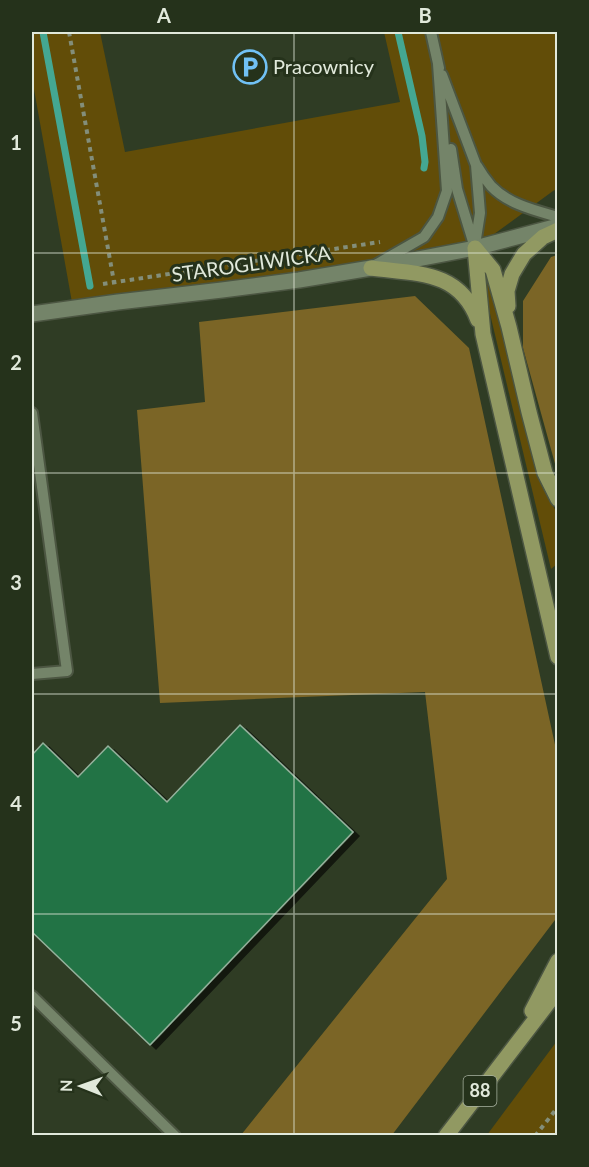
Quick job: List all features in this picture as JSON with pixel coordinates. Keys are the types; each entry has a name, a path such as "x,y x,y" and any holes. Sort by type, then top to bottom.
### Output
{"main road":[{"path":"509,327 507,291 512,274 524,254 543,237 558,228"},
{"path":"475,248 493,270 545,472 558,499"},
{"path":"475,248 483,334 558,657"},
{"path":"371,268 434,276 453,285 466,297 473,308 483,334"},
{"path":"514,1046 558,961"},
{"name":"88","path":"446,1136 558,990"}],"street":[{"name":"STAROGLIWICKA","path":"32,314 371,268 475,248 558,228"}],"lane":[{"path":"431,32 457,189 475,248"},
{"path":"438,64 476,165 492,187 507,199 558,217"},
{"path":"371,268 424,237 438,217 447,191 438,64"},
{"path":"475,248 480,213 476,165"},
{"path":"32,412 67,671 32,674"},
{"path":"32,996 175,1136"}],"path":[{"path":"69,32 118,302"},
{"path":"108,283 382,242"},
{"path":"535,1136 558,1107"}],"shaded area":[{"path":"32,32 100,32 125,152 400,102 384,32 557,32 557,189 475,248 73,308 32,78"},
{"path":"558,255 557,471 523,348 523,301 551,257"},
{"path":"487,283 490,283 494,291 535,468 557,513 557,564 551,569 486,297"},
{"path":"415,296 469,348 557,754 558,916 392,1135 241,1135 447,879 425,692 160,703 137,410 205,402 199,322"},
{"path":"557,1041 557,1135 487,1135"}],"building":[{"path":"240,725 353,832 150,1045 32,932 32,755 43,743 78,777 108,746 167,802"}],"waterway":[{"path":"43,32 90,286"},
{"path":"398,32 422,136 424,168"}],"place":[{"name":"Pracownicy","path":"250,67"}]}
